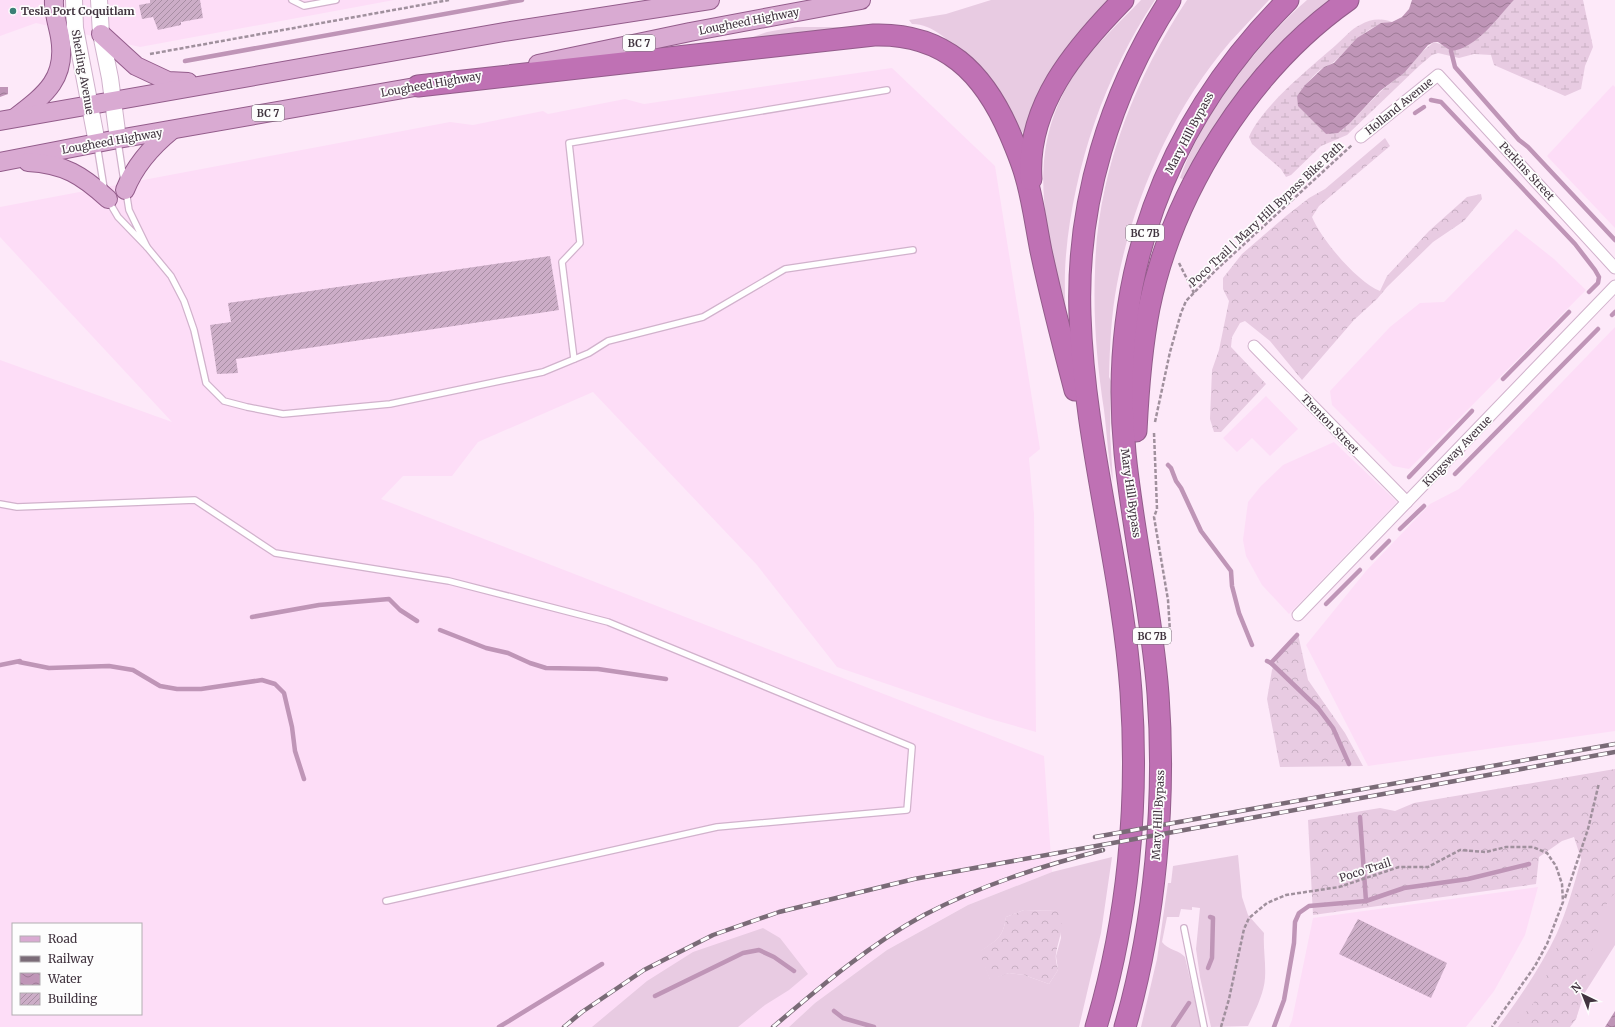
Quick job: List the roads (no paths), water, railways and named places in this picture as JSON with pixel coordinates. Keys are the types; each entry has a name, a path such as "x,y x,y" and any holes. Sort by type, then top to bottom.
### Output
{"highway":[{"path":"1033,206 1031,171 1032,153 1039,118 1045,103 1057,78 1073,55 1123,0"},
{"name":"BC 7B","path":"1096,1027 1103,1004 1117,936 1127,870 1133,797 1131,691 1118,584 1087,397 1081,342 1080,285 1084,229 1095,172 1112,114 1132,68 1170,0"},
{"name":"Mary Hill Bypass","path":"1125,1027 1144,941 1155,866 1160,800 1158,696 1152,632 1132,506 1123,416 1123,361 1128,306 1146,228 1176,154 1204,102 1253,36 1288,0"},
{"path":"1132,506 1141,352 1149,307 1168,242 1178,218 1213,149 1249,97 1300,40 1348,0"},
{"path":"418,86 849,37 889,34 914,38 935,46 956,58 983,85 1000,114 1020,159 1033,206 1052,300 1104,496"}],"main road":[{"path":"7,120 37,100 55,80 62,62 54,0"},
{"name":"Sherling Avenue","path":"74,0 73,10 75,28 97,143"},
{"path":"99,0 102,34 118,139"},
{"path":"643,11 693,0"},
{"path":"7,120 504,32 710,0"},
{"name":"Lougheed Highway","path":"3,161 118,139 499,72 690,32 861,0"},
{"path":"102,34 136,66 168,81 215,83"},
{"path":"125,190 131,176 151,148 172,130"},
{"path":"3,161 43,163 60,166 92,184 108,199"}],"street":[{"name":"Holland Avenue","path":"1361,137 1438,75"},
{"name":"Perkins Street","path":"1438,75 1615,268"},
{"name":"Kingsway Avenue","path":"1298,615 1615,286"},
{"name":"Trenton Street","path":"1254,346 1407,502"}],"lane":[{"path":"292,0 304,6 336,0"},
{"path":"574,359 562,262 580,243 569,144 887,90"},
{"path":"118,139 129,210 146,247"},
{"path":"97,143 102,181 108,199 118,217 171,276 184,301 194,330 206,383 224,401 284,414 390,404 543,372 589,353 608,341 703,317 785,269 913,250"},
{"path":"0,504 17,507 195,500 275,553 449,581 608,622 912,747 907,810 716,827 386,901"},
{"path":"1184,928 1204,1027"}],"water":[{"path":"1412,0 1514,0 1486,31 1469,45 1451,51 1438,42 1428,45 1404,73 1380,91 1351,122 1338,133 1326,134 1298,106 1297,96 1305,85 1324,67 1334,63 1357,38 1381,23 1392,22 1402,17 1409,9"},
{"path":"0,87 8,87 8,94 0,97"},
{"path":"1615,1011 1615,1027 1605,1027"}],"waterway":[{"path":"185,61 522,0"},
{"path":"1451,51 1455,67 1519,140 1528,147 1615,240"},
{"path":"1431,100 1441,102 1575,244 1599,277 1598,283 1589,292"},
{"path":"1415,113 1424,107"},
{"path":"1503,379 1569,312"},
{"path":"1612,315 1615,312"},
{"path":"1455,474 1598,329"},
{"path":"1409,477 1472,411"},
{"path":"1168,465 1171,468 1201,531 1231,571 1232,586 1239,613 1252,645"},
{"path":"1400,529 1424,506"},
{"path":"1372,558 1389,541"},
{"path":"1326,604 1360,570"},
{"path":"252,617 319,605 389,599 400,610 417,621"},
{"path":"440,630 486,648 508,653 530,663 546,668 598,669 666,679"},
{"path":"1271,663 1297,635"},
{"path":"0,665 20,661"},
{"path":"1267,661 1271,663 1318,708 1333,728 1349,764"},
{"path":"19,662 49,668 109,666 133,670 160,686 177,689 201,689 262,680 275,684 284,693 292,727 295,751 304,779"},
{"path":"1360,817 1366,901"},
{"path":"1274,1027 1284,1000 1294,943 1295,922 1299,913 1309,906 1366,901 1404,888 1468,879 1529,864"},
{"path":"1208,968 1212,958 1213,918 1210,917"},
{"path":"655,996 743,953 759,950 774,957 794,971"},
{"path":"499,1027 602,964"},
{"path":"1173,1027 1189,1003"},
{"path":"834,1011 843,1018 874,1027"}],"railway":[{"path":"1095,837 1615,744"},
{"path":"564,1027 582,1012 644,970 713,935 779,912 914,879 1615,752"},
{"path":"773,1027 864,953 924,915 967,894 1012,877 1103,850"}],"place":[{"name":"Tesla Port Coquitlam","path":"13,11"}]}
